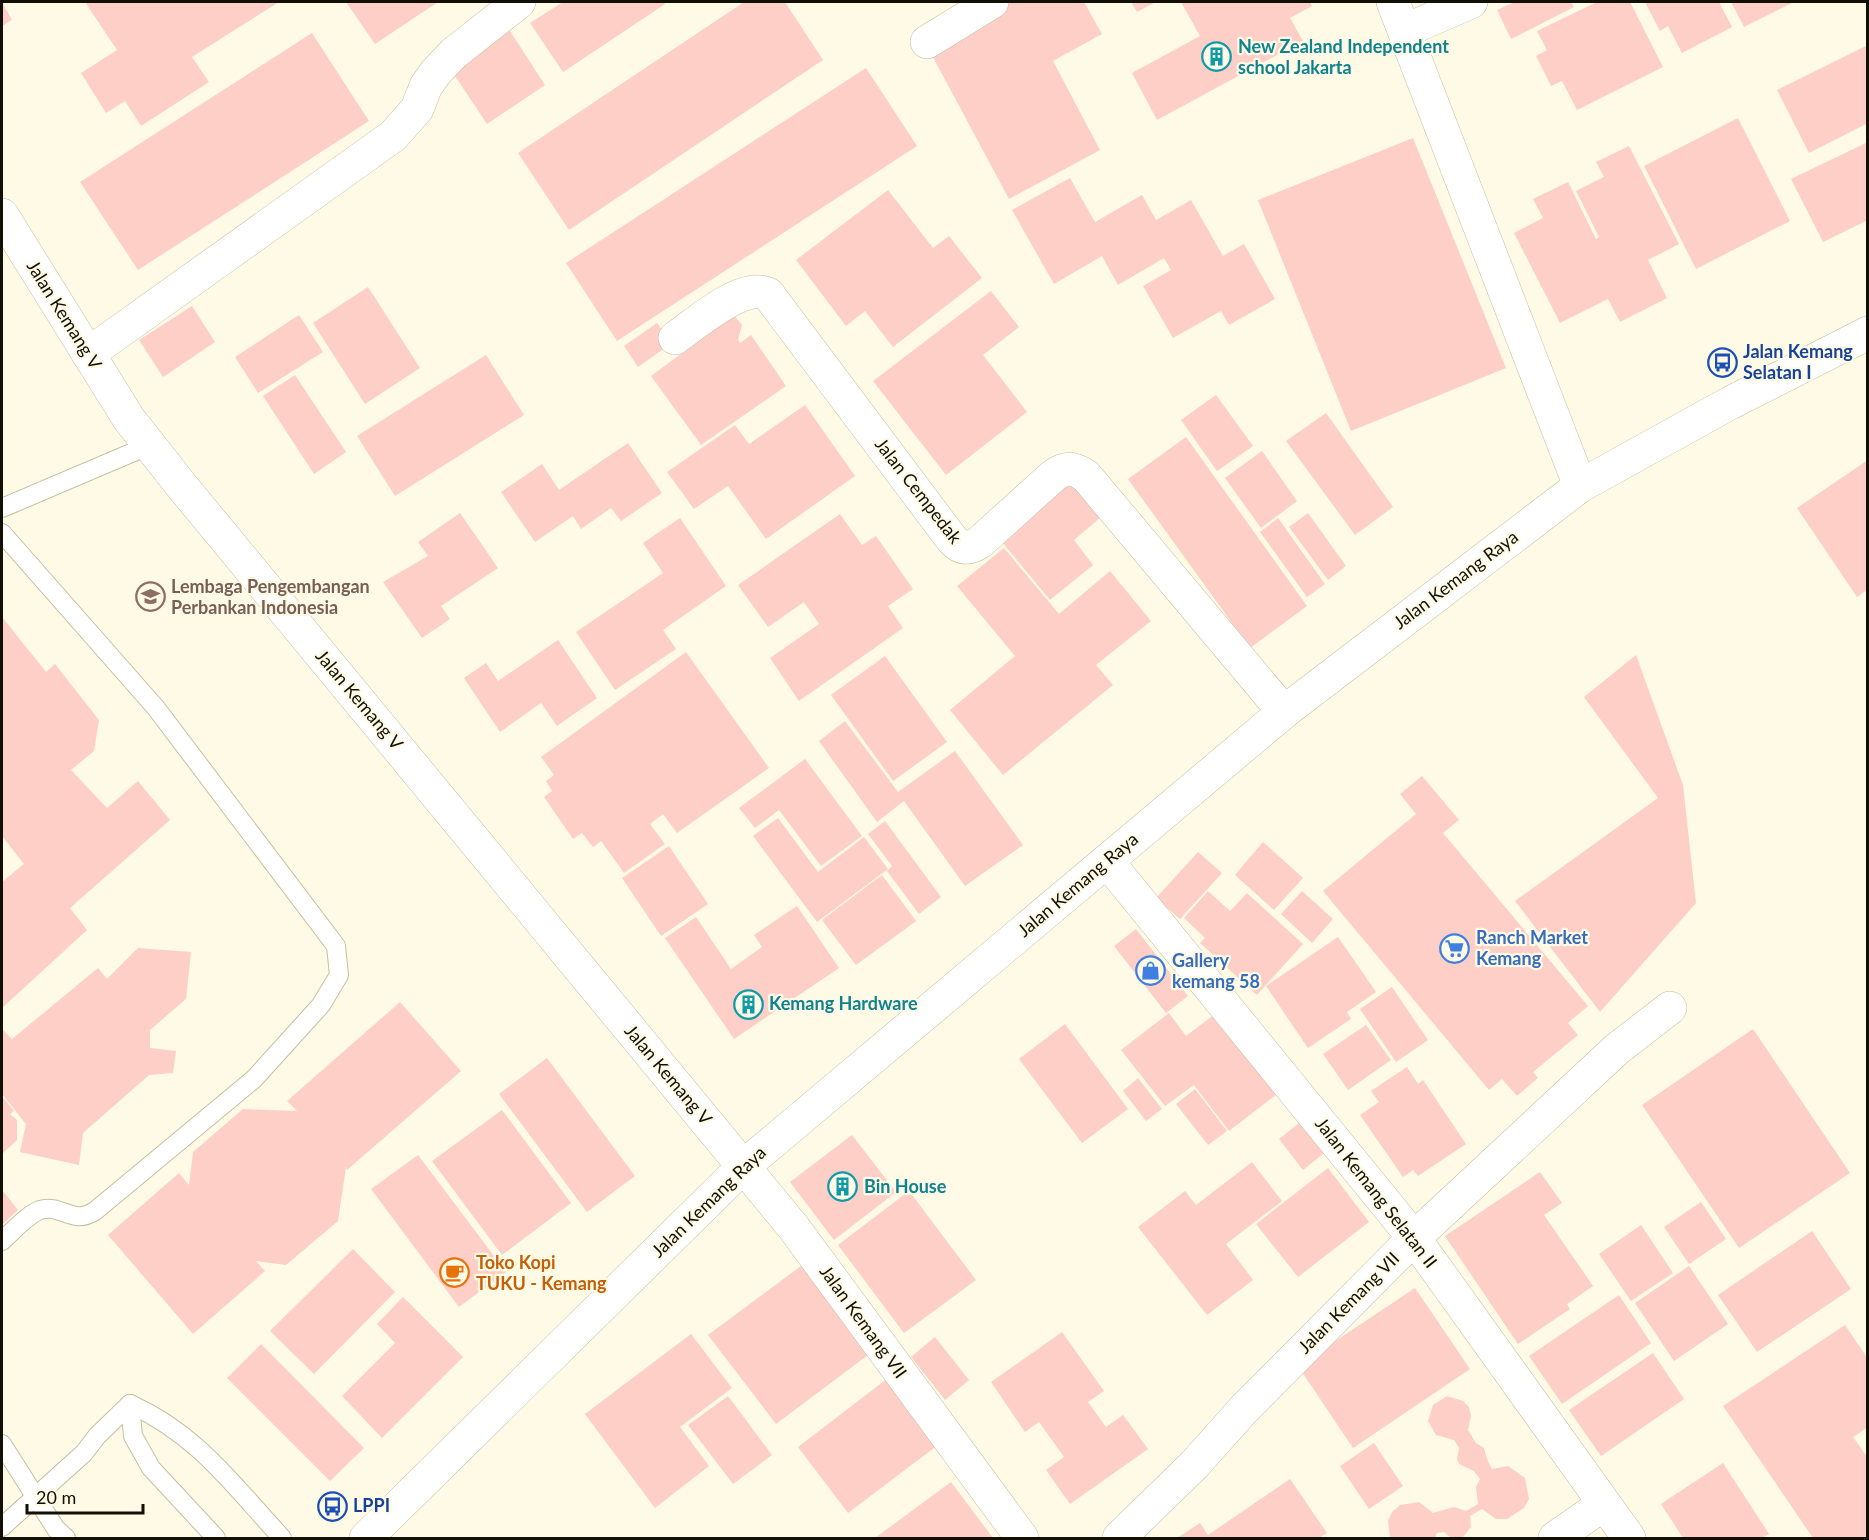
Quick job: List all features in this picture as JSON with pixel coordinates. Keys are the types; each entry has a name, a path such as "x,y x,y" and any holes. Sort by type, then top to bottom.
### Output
{"street":[{"path":"88,354 393,136 417,109 426,86 435,72 454,53 519,2"},
{"path":"927,42 992,2"},
{"path":"1471,2 1400,16 1580,486"},
{"name":"Jalan Kemang V","path":"2,214 129,419 744,1166"},
{"name":"Jalan Cempedak","path":"675,338 735,297 749,291 759,290 768,294 951,538 964,549 971,549 980,542 1053,476 1067,469 1079,471 1086,476 1284,712"},
{"name":"Jalan Kemang Raya","path":"366,1539 744,1166 1284,712 1580,486 1730,403 1868,333"},
{"name":"Jalan Kemang Selatan II","path":"1107,861 1414,1238 1629,1539"},
{"name":"Jalan Kemang VII","path":"1119,1539 1414,1238 1617,1049 1670,1008"},
{"name":"Jalan Kemang VII","path":"744,1166 794,1228 1022,1539"},
{"path":"1555,1539 1604,1504"}],"lane":[{"path":"2,508 150,445"},
{"path":"2,533 156,708 336,946 339,975 321,1005 254,1079 95,1211 78,1218 53,1210 40,1210 2,1241"},
{"path":"2,1527 37,1498 84,1453 97,1436 130,1404"},
{"path":"130,1404 133,1436 151,1468 216,1539"},
{"path":"130,1404 160,1418 189,1438 282,1539"},
{"path":"2,1444 56,1529 66,1539"}],"building":[{"path":"2,2 12,20 2,26"},
{"path":"85,2 279,2 192,57 209,82 141,126 125,101 106,113 81,73 117,50"},
{"path":"346,2 438,2 375,44"},
{"path":"563,2 664,2 665,4 563,72 530,23"},
{"path":"744,2 785,2 823,60 569,230 518,153"},
{"path":"1011,2 1084,2 1102,34 1053,61 1100,150 1009,199 927,46"},
{"path":"1131,2 1156,2 1137,12"},
{"name":"New Zealand Independent school Jakarta","path":"1181,2 1310,2 1312,6 1290,18 1303,41 1157,120 1132,73 1200,36"},
{"path":"1515,2 1571,2 1574,7 1511,39 1497,10"},
{"path":"1597,2 1630,2 1663,67 1577,110 1562,81 1551,86 1536,56 1547,50 1537,31"},
{"path":"1645,2 1719,2 1732,27 1682,53 1668,26 1660,31"},
{"path":"1731,2 1794,2 1744,27"},
{"path":"510,31 545,85 487,124 451,70"},
{"path":"312,33 369,121 138,270 80,182"},
{"path":"1868,45 1868,123 1809,153 1777,90"},
{"path":"866,68 917,146 617,341 566,263"},
{"path":"1738,118 1790,221 1696,269 1644,166"},
{"path":"1413,138 1506,368 1351,431 1258,200"},
{"path":"1868,142 1868,220 1823,242 1791,179"},
{"path":"1629,146 1679,244 1648,260 1667,298 1620,322 1608,299 1560,323 1514,233 1543,218 1533,199 1568,182 1596,239 1599,237 1576,191 1604,177 1596,162"},
{"path":"1070,178 1095,222 1142,195 1156,220 1191,200 1223,256 1244,244 1275,299 1229,325 1221,311 1173,338 1143,286 1171,270 1164,258 1118,285 1102,256 1054,284 1012,210"},
{"path":"888,190 933,248 949,236 982,278 893,347 865,311 846,326 796,260"},
{"path":"368,287 420,368 365,404 313,323"},
{"path":"991,291 1019,327 983,355 1027,412 946,475 873,381"},
{"path":"192,306 215,342 163,377 139,340"},
{"path":"299,315 323,352 258,393 235,357"},
{"path":"734,315 742,325 738,340 740,343 751,335 786,386 701,445 651,376"},
{"path":"657,323 672,343 638,367 624,346"},
{"path":"486,355 524,415 395,496 357,436"},
{"path":"295,375 346,452 314,474 263,396"},
{"path":"1216,395 1253,446 1217,471 1181,420"},
{"path":"805,405 855,476 766,539 728,486 694,509 667,472 735,425 749,444"},
{"path":"1326,413 1393,507 1355,535 1286,441"},
{"path":"1186,437 1307,606 1250,648 1128,479"},
{"path":"628,443 662,493 621,521 611,508 581,529 573,516 535,542 501,492 542,464 559,490"},
{"path":"1262,451 1297,501 1261,528 1225,478"},
{"path":"1868,460 1868,589 1857,597 1797,508"},
{"path":"1068,478 1100,518 1074,540 1093,565 1050,600 997,536"},
{"path":"460,513 498,568 441,606 450,619 422,638 383,582 428,556 418,542"},
{"path":"1308,513 1346,566 1328,580 1289,527"},
{"path":"840,514 862,545 876,536 913,589 888,606 903,628 799,701 770,658 819,624 804,602 768,627 738,585"},
{"path":"680,518 726,586 663,630 676,649 615,690 576,632 663,573 643,543"},
{"path":"1278,518 1325,584 1307,597 1260,532"},
{"path":"1004,548 1059,614 1110,571 1151,621 1096,665 1113,685 1003,775 950,710 1015,656 957,586"},
{"path":"2,617 46,672 55,664 99,720 94,751 71,770 107,808 138,781 170,820 70,908 87,930 2,1008 2,882 24,864 2,836"},
{"path":"558,640 597,698 557,726 541,703 500,732 464,678 486,663 498,681"},
{"path":"686,652 769,768 677,833 663,814 650,824 665,844 624,873 601,841 593,847 582,833 573,839 544,797 552,791 546,781 554,775 541,757"},
{"path":"1636,655 1683,785 1696,903 1600,1012 1515,901 1658,798 1584,697"},
{"path":"885,656 947,742 893,781 831,695"},
{"path":"845,721 898,792 955,751 1023,845 965,886 904,801 877,822 819,741"},
{"path":"805,759 862,836 821,866 779,810 755,828 739,808"},
{"name":"Ranch Market Kemang","path":"1422,776 1459,820 1443,833 1588,1006 1568,1023 1578,1035 1533,1072 1538,1078 1517,1096 1502,1079 1489,1090 1323,891 1416,814 1400,794"},
{"path":"778,818 818,872 864,837 888,869 817,922 753,836"},
{"path":"885,821 941,897 919,914 887,871 892,866 868,834"},
{"path":"1263,842 1303,878 1274,910 1235,875"},
{"path":"669,846 708,904 661,936 622,878"},
{"path":"1198,852 1222,873 1180,919 1156,898"},
{"path":"882,875 916,921 856,965 822,920"},
{"path":"1208,891 1230,911 1247,893 1303,944 1257,995 1200,943 1205,938 1184,918"},
{"path":"1302,891 1333,919 1312,943 1281,914"},
{"name":"Kemang Hardware","path":"797,906 839,968 734,1039 665,938 696,917 731,969 762,947 754,935"},
{"name":"Gallery kemang 58","path":"1136,929 1188,996 1166,1013 1114,946"},
{"path":"1338,937 1376,992 1347,1012 1351,1019 1308,1048 1266,986"},
{"path":"138,948 191,952 186,999 150,1030 150,1048 176,1051 173,1073 149,1075 83,1133 79,1165 20,1152 26,1124 2,1094 2,1029 12,1039 98,968 107,979"},
{"path":"1392,987 1428,1040 1396,1062 1360,1009"},
{"path":"400,1002 461,1071 347,1170 346,1167 338,1221 286,1265 256,1261 265,1271 193,1334 108,1235 179,1173 189,1185 193,1152 243,1109 297,1111 287,1101"},
{"path":"1219,1011 1281,1091 1229,1131 1194,1085 1165,1106 1121,1050 1169,1013 1186,1036"},
{"path":"1065,1024 1128,1109 1082,1143 1019,1059"},
{"path":"1366,1025 1391,1060 1348,1090 1323,1054"},
{"path":"1753,1029 1850,1173 1739,1248 1642,1105"},
{"path":"547,1058 635,1176 587,1212 499,1094"},
{"path":"1407,1067 1418,1084 1423,1080 1466,1144 1418,1176 1413,1170 1403,1177 1360,1115 1379,1102 1371,1091"},
{"path":"1138,1078 1162,1109 1146,1121 1123,1091"},
{"path":"1195,1089 1227,1131 1208,1145 1176,1104"},
{"path":"2,1096 14,1111 10,1114 17,1120 17,1140 2,1154"},
{"path":"502,1110 571,1203 502,1255 432,1161"},
{"path":"1304,1119 1328,1150 1303,1170 1279,1139"},
{"name":"Bin House","path":"852,1135 896,1192 834,1240 790,1182"},
{"path":"418,1155 506,1272 459,1307 371,1189"},
{"path":"1252,1162 1282,1201 1226,1244 1253,1280 1207,1315 1138,1227 1185,1191 1196,1205"},
{"path":"1328,1168 1369,1222 1298,1277 1256,1224"},
{"path":"1540,1172 1562,1203 1544,1215 1593,1286 1567,1304 1570,1309 1518,1344 1445,1236"},
{"path":"2,1190 18,1210 2,1225"},
{"path":"909,1191 976,1280 904,1333 838,1245"},
{"path":"1701,1202 1726,1239 1689,1264 1664,1227"},
{"path":"1641,1225 1673,1273 1631,1301 1599,1254"},
{"path":"1812,1231 1851,1289 1757,1352 1718,1295"},
{"path":"353,1249 395,1292 314,1374 270,1331"},
{"path":"801,1266 868,1355 776,1424 708,1335"},
{"path":"1689,1266 1728,1324 1674,1361 1635,1303"},
{"path":"1415,1288 1470,1369 1353,1448 1298,1366"},
{"path":"1619,1295 1651,1343 1562,1404 1529,1356"},
{"path":"403,1297 463,1357 382,1438 342,1396 395,1343 377,1324"},
{"path":"1845,1325 1868,1359 1868,1427 1853,1437 1868,1458 1868,1538 1813,1538 1723,1406"},
{"path":"1062,1332 1104,1391 1088,1402 1106,1427 1123,1415 1148,1449 1070,1504 1046,1470 1064,1457 1039,1422 1025,1432 991,1382"},
{"path":"691,1334 732,1388 680,1427 709,1466 655,1508 585,1414"},
{"path":"935,1337 969,1380 945,1400 911,1357"},
{"path":"261,1344 364,1448 330,1481 227,1378"},
{"path":"1653,1353 1684,1399 1601,1456 1569,1410"},
{"path":"892,1375 942,1442 848,1513 798,1447"},
{"path":"728,1396 772,1455 733,1484 688,1425"},
{"path":"1447,1396 1463,1401 1469,1407 1471,1416 1468,1430 1476,1443 1484,1448 1492,1469 1508,1466 1525,1478 1529,1499 1524,1508 1507,1519 1496,1519 1482,1509 1470,1516 1471,1527 1463,1537 1451,1538 1444,1532 1437,1533 1435,1538 1390,1538 1388,1521 1392,1512 1400,1505 1419,1502 1433,1513 1454,1507 1466,1511 1478,1504 1476,1487 1480,1479 1474,1471 1459,1464 1457,1459 1459,1448 1454,1440 1436,1435 1428,1421 1433,1405"},
{"path":"1374,1443 1403,1486 1369,1509 1340,1466"},
{"path":"1723,1463 1769,1534 1762,1538 1683,1538 1661,1504"},
{"path":"1290,1479 1327,1533 1319,1538 1177,1538 1200,1523 1208,1535"},
{"path":"951,1482 993,1538 875,1538"}],"place":[{"name":"New Zealand Independent school Jakarta","path":"1217,57"},
{"name":"Jalan Kemang Selatan I","path":"1722,362"},
{"name":"Lembaga Pengembangan Perbankan Indonesia","path":"150,597"},
{"name":"Ranch Market Kemang","path":"1455,948"},
{"name":"Gallery kemang 58","path":"1151,971"},
{"name":"Kemang Hardware","path":"748,1004"},
{"name":"Bin House","path":"843,1187"},
{"name":"Toko Kopi TUKU - Kemang","path":"455,1273"},
{"name":"LPPI","path":"332,1506"}]}
